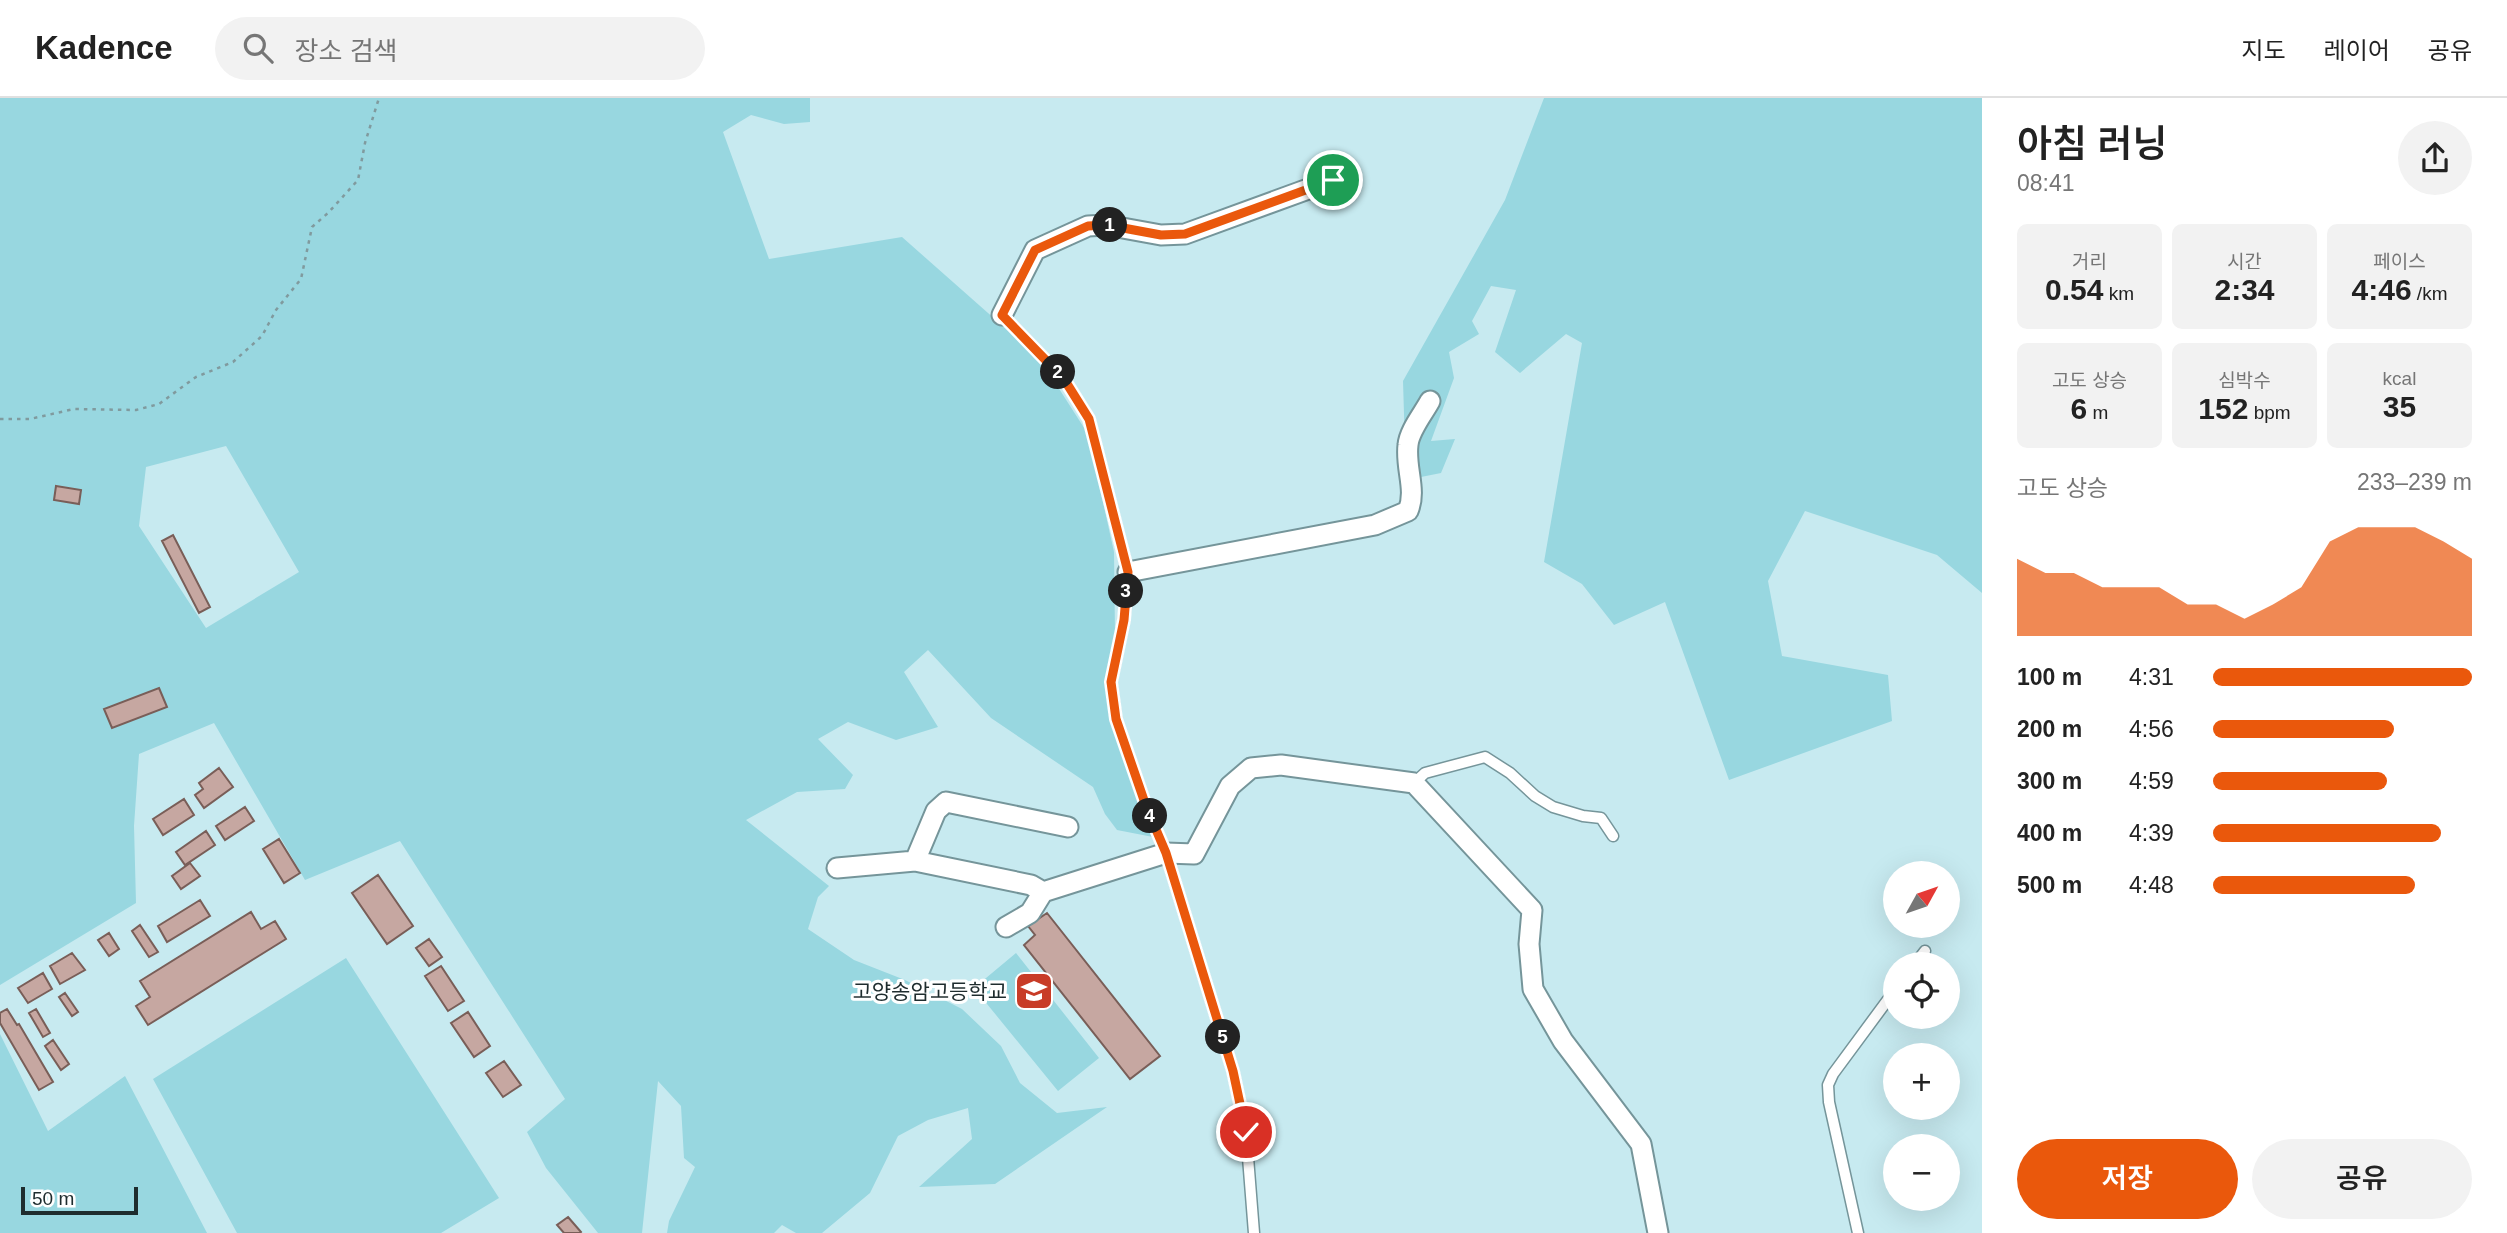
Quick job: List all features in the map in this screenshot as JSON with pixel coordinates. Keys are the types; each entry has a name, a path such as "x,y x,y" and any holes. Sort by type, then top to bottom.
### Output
{"street":[{"path":"1002,315 1035,250 1088,226 1107,225 1161,235 1185,234 1333,180"},
{"path":"1128,572 1375,525 1408,511 1412,494 1407,464 1408,442 1430,401"},
{"path":"1006,927 1030,913 1043,892 1166,853 1194,854 1230,786 1251,768 1281,765 1413,783 1532,910 1529,944 1533,989 1563,1041 1641,1144 1658,1233"},
{"path":"915,861 936,811 946,803 1068,827"},
{"path":"837,868 915,861 1031,885 1043,892"}],"lane":[{"path":"1002,315 1064,379 1089,419 1128,572 1124,620 1111,682 1116,719 1146,806 1166,853 1239,1094 1246,1132 1254,1233"},
{"path":"1413,783 1425,773 1485,757 1553,807 1601,818 1613,836"},
{"path":"1858,1233 1828,1085 1833,1074 1883,1006"}],"path":[{"path":"0,419 30,419 74,409 136,410 159,404 196,377 233,362 262,336 276,310 301,279 312,227 358,180 365,143 379,98"}],"shaded area":[{"path":"0,98 810,98 810,122 784,124 751,115 723,132 769,259 902,237 1040,359 1088,434 1114,552 1116,720 1153,837 1117,830 1105,814 1093,787 991,718 928,650 904,672 938,727 896,740 848,722 818,739 853,775 845,789 797,792 746,820 829,886 818,897 808,929 854,960 905,980 962,1009 1001,1046 1020,1083 1057,1113 1107,1107 995,1184 919,1187 972,1139 968,1108 928,1120 898,1136 870,1193 822,1233 796,1233 782,1225 774,1233 667,1233 669,1221 695,1167 684,1158 681,1106 658,1081 642,1233 598,1233 546,1168 527,1132 565,1099 400,841 305,880 214,723 139,754 134,826 136,903 0,985","holes":["226,446 299,572 206,628 139,526 146,467"]},
{"path":"1544,98 1982,98 1982,593 1937,555 1805,511 1768,581 1782,656 1888,675 1892,721 1729,780 1665,602 1614,625 1582,584 1544,562 1582,343 1566,334 1520,373 1495,352 1516,290 1491,286 1472,321 1479,334 1449,352 1454,378 1431,441 1455,439 1441,473 1406,480 1403,381 1505,200"},
{"path":"1016,953 1099,1058 1058,1091 974,988"},
{"path":"346,958 499,1198 441,1233 237,1233 153,1079"},
{"path":"0,1034 48,1131 125,1076 207,1233 0,1233"}],"building":[{"path":"56,486 81,490 79,504 54,500"},
{"path":"173,535 210,607 199,613 162,541"},
{"path":"159,688 167,707 112,728 104,709"},
{"path":"219,768 233,787 204,808 195,795 203,789 199,783"},
{"path":"184,799 194,815 163,835 153,819"},
{"path":"245,807 254,821 225,840 216,826"},
{"path":"206,831 215,845 185,865 176,852"},
{"path":"279,839 300,873 284,883 263,849"},
{"path":"190,863 200,876 181,889 172,876"},
{"path":"378,875 413,926 387,944 352,893"},
{"path":"200,900 210,916 167,942 158,926"},
{"path":"251,912 261,929 275,921 286,939 148,1025 136,1006 150,997 140,981"},
{"path":"1047,913 1160,1056 1130,1079 1024,945 1035,935 1028,926"},
{"path":"140,925 158,952 149,957 132,931"},
{"path":"109,933 119,949 109,956 98,940"},
{"path":"429,939 442,957 429,966 416,948"},
{"path":"72,953 85,970 60,984 50,966"},
{"path":"441,966 464,1001 448,1011 425,976"},
{"path":"43,973 52,989 28,1003 18,988"},
{"path":"65,993 78,1012 72,1016 59,997"},
{"path":"7,1009 17,1025 19,1024 53,1082 39,1090 0,1023 0,1013"},
{"path":"36,1009 50,1033 43,1037 29,1013"},
{"path":"468,1012 490,1046 474,1057 451,1023"},
{"path":"53,1040 69,1064 61,1070 45,1046"},
{"path":"504,1061 521,1085 503,1097 486,1073"},
{"path":"568,1217 580,1233 564,1233 557,1225"}],"place":[{"name":"고양송암고등학교","path":"1034,991"}],"route":[{"path":"1246,1132 1233,1071 1166,853 1146,806 1116,719 1111,682 1124,620 1128,572 1089,419 1064,379 1002,315 1035,250 1088,226 1107,225 1161,235 1185,234 1333,180"}]}
